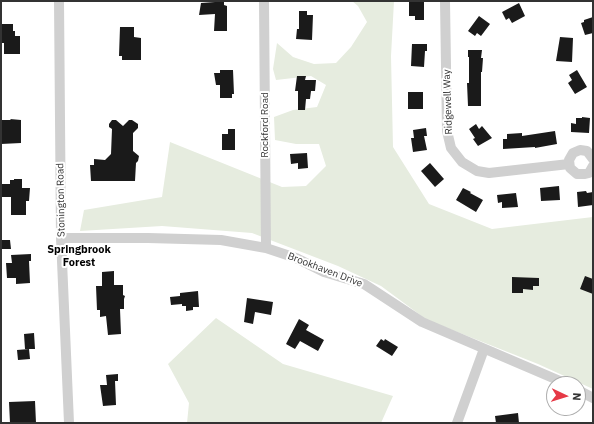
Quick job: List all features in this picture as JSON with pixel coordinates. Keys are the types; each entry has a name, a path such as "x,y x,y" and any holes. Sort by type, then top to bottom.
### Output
{"street":[{"name":"Stonington Road","path":"59,1 61,238 69,423"},
{"name":"Rockford Road","path":"264,1 266,248"},
{"name":"Ridgewell Way","path":"446,1 447,132 451,148 462,162 477,171 489,173 569,164"},
{"path":"593,159 587,151 580,150 576,151 570,157 569,164 573,172 581,175 589,173 593,166"},
{"name":"Brookhaven Drive","path":"61,238 220,240 266,248 296,258 324,272 364,284 422,322 548,376"},
{"path":"457,423 484,349"}],"shaded area":[{"path":"352,1 394,1 391,56 393,147 429,204 492,229 593,217 593,389 586,386 586,376 564,376 427,320 381,286 338,266 252,233 162,226 80,231 84,210 162,197 170,142 282,187 306,186 326,166 319,144 296,144 275,140 274,117 293,110 317,107 326,85 311,76 276,80 273,69 277,43 293,57 314,64 336,63 351,47 367,22 358,6"},
{"path":"216,318 283,364 393,396 381,423 187,423 189,403 168,364"}],"building":[{"path":"224,1 224,5 227,6 227,31 214,31 215,14 199,15 201,3"},
{"path":"409,1 424,1 424,20 415,20 415,16 409,16"},
{"path":"519,3 525,16 512,23 509,18 506,20 502,12"},
{"path":"299,11 307,11 307,15 313,15 312,40 296,39 297,29 299,29"},
{"path":"479,16 490,24 481,36 477,33 475,36 468,31"},
{"path":"593,17 593,33 585,35 581,23 584,22 584,20"},
{"path":"1,24 13,24 15,36 20,36 20,54 4,54"},
{"path":"120,27 134,27 134,37 141,38 141,60 122,60 122,56 119,56"},
{"path":"560,37 573,38 572,62 556,61"},
{"path":"412,44 427,44 424,67 411,66"},
{"path":"468,50 482,50 481,106 468,106"},
{"path":"220,70 233,70 234,94 232,94 232,98 220,98 220,85 216,85 214,73 220,73"},
{"path":"577,70 587,87 575,94 568,83 572,80 569,75"},
{"path":"297,76 306,76 305,80 316,80 315,91 311,91 310,99 306,99 305,110 298,110 298,91 295,91"},
{"path":"408,92 423,92 423,109 408,109"},
{"path":"576,118 590,118 589,133 571,132 571,123 576,124"},
{"path":"10,119 21,120 21,143 1,144 1,120 11,120"},
{"path":"112,120 116,120 123,126 129,120 132,120 138,124 138,128 133,133 133,151 139,156 136,163 135,181 91,181 90,165 94,165 94,159 105,160 111,154 112,129 109,127 109,124"},
{"path":"476,124 479,129 482,126 492,138 478,146 469,129"},
{"path":"426,128 427,136 424,136 427,150 413,152 411,138 414,138 413,130"},
{"path":"228,129 235,129 235,150 222,150 222,134 228,134"},
{"path":"555,131 557,144 535,148 503,149 503,139 507,139 507,134 522,133 522,136"},
{"path":"307,153 308,168 298,169 298,163 291,164 290,154"},
{"path":"430,163 444,179 435,187 421,171"},
{"path":"22,179 22,188 30,188 29,201 26,201 26,215 11,215 11,197 1,197 1,184 10,184 10,180"},
{"path":"559,186 560,200 541,201 540,188"},
{"path":"463,188 483,200 476,212 456,200"},
{"path":"586,191 587,193 593,192 593,205 578,207 577,192"},
{"path":"516,193 518,207 502,208 502,202 498,203 497,195"},
{"path":"1,240 10,240 11,249 1,249"},
{"path":"31,254 31,261 29,261 30,283 16,284 16,278 7,278 6,263 12,263 11,255"},
{"path":"114,271 114,285 123,285 123,295 125,296 124,309 120,309 121,334 108,335 106,316 100,317 100,310 97,310 96,286 102,286 102,272"},
{"path":"585,276 593,279 593,294 580,289"},
{"path":"512,277 539,278 539,286 533,286 533,290 523,289 523,293 512,293"},
{"path":"198,291 199,307 193,307 193,310 186,311 186,306 182,306 182,304 171,305 170,297 180,296 180,293"},
{"path":"247,298 273,302 271,315 255,312 253,324 244,322"},
{"path":"299,319 309,325 306,330 324,340 318,351 300,341 295,349 286,344"},
{"path":"34,333 35,349 25,349 24,334"},
{"path":"381,339 384,341 385,339 398,347 392,356 376,346"},
{"path":"29,349 30,359 18,360 17,350"},
{"path":"118,374 118,381 115,381 116,405 103,406 100,385 107,385 106,375"},
{"path":"35,401 36,423 10,423 9,402"},
{"path":"518,413 519,423 496,423 495,416"}],"district":[{"name":"Springbrook Forest","path":"79,256"}]}
